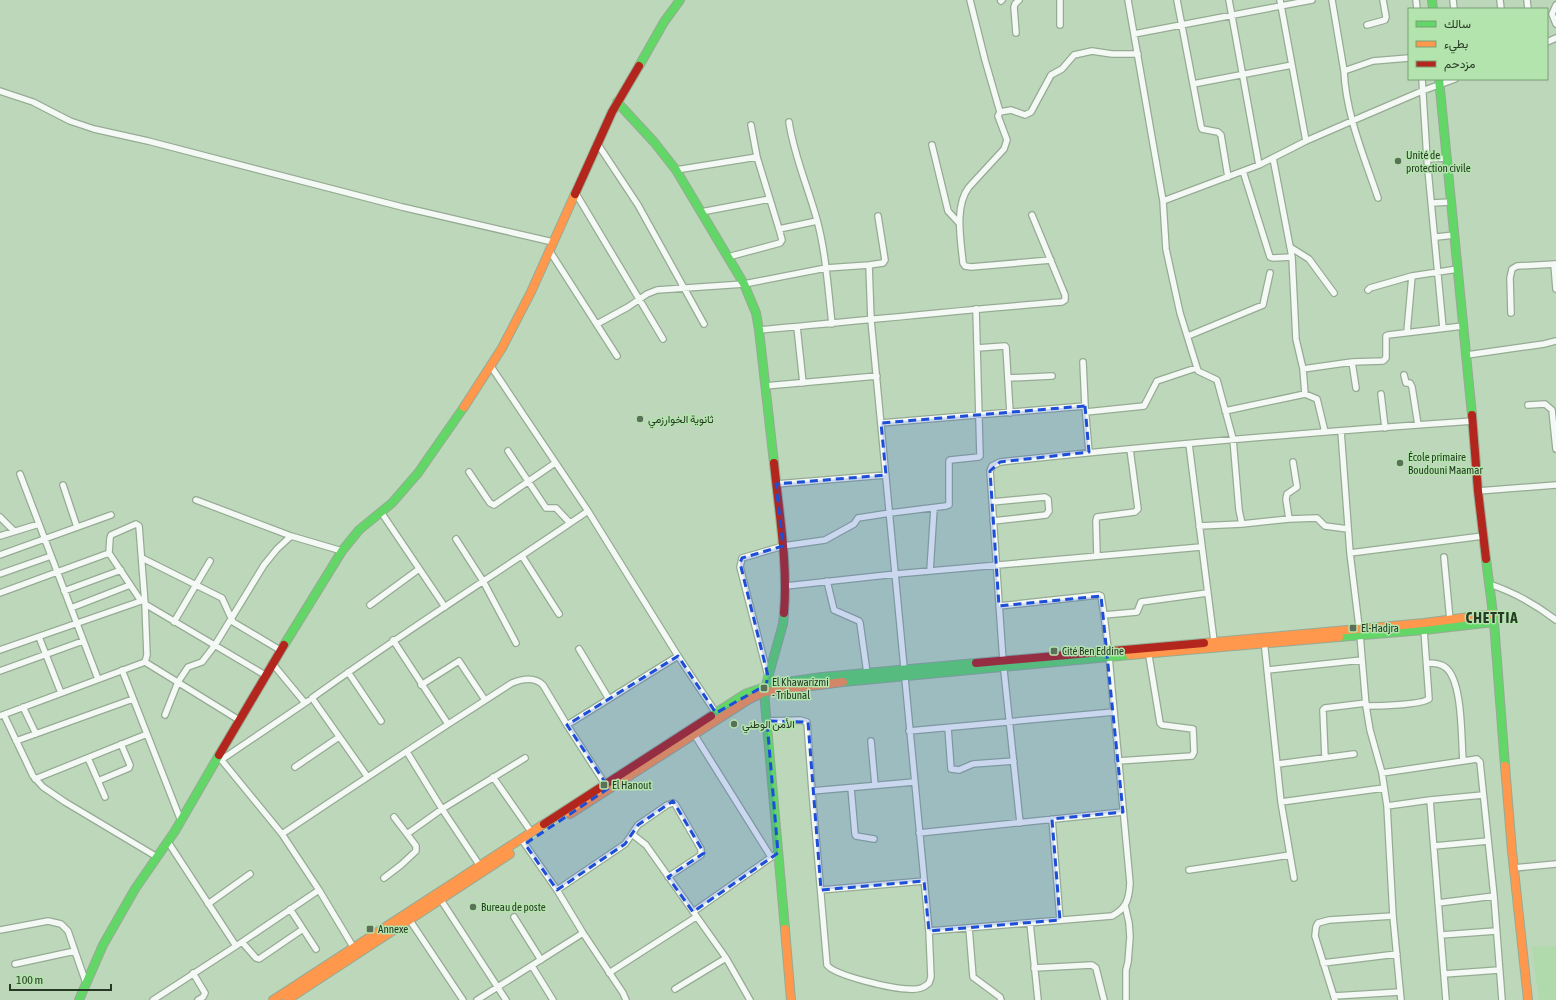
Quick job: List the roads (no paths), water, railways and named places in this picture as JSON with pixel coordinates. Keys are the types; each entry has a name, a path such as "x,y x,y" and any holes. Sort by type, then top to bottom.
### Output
{"main road":[{"path":"79,1000 113,926 135,889 168,842 220,759 239,720 272,663 342,551 359,530 392,503 418,473 461,413 511,332 550,250 596,143 617,102 664,22 680,0"},
{"path":"1439,82 1467,355 1478,491 1493,618 1514,868 1528,1000"},
{"path":"617,102 654,142 676,170 744,284 756,313 783,546 786,586 783,624 765,688 791,1000"},
{"path":"287,1000 355,951 438,896 524,842 754,689 823,684 905,673 1148,650 1359,632 1450,620 1493,618"},
{"path":"1359,632 1424,630 1493,618"},
{"path":"1148,650 1214,641 1264,640"},
{"path":"273,1000 409,919 480,866 524,842 532,833 694,734 765,688 822,677 867,673 905,673"}],"street":[{"path":"970,0 984,60 1000,112 998,116 1007,140 1004,149 966,190 959,223 963,263 967,267 1051,260"},
{"path":"1016,33 1014,7 1019,0"},
{"path":"1060,0 1060,24"},
{"path":"1128,0 1163,201 1166,249 1180,313 1188,336 1196,368 1200,373 1217,380 1233,439 1239,510 1242,524"},
{"path":"1177,0 1201,128 1218,132 1221,135 1228,177"},
{"path":"1229,0 1259,165"},
{"path":"1134,34 1232,15 1281,3 1312,0"},
{"path":"1332,0 1344,70 1347,102 1378,198"},
{"path":"1367,25 1384,20 1386,17 1383,0"},
{"path":"1281,3 1306,141"},
{"path":"1556,5 1552,14 1556,24"},
{"path":"1000,112 1011,110 1025,115 1031,112 1051,75 1062,69 1074,55 1092,51 1112,54 1138,54"},
{"path":"1344,70 1374,61 1408,58"},
{"path":"1193,84 1292,65"},
{"path":"1422,80 1427,159 1444,328"},
{"path":"1163,201 1259,165 1306,141 1439,82 1450,80"},
{"path":"0,91 33,102 70,121 94,129 148,141 402,207 553,242"},
{"path":"790,122 792,139 817,221 826,268 832,324"},
{"path":"728,257 780,243 782,240 757,157 751,125"},
{"path":"596,143 638,206 704,324"},
{"path":"932,145 948,211 959,223"},
{"path":"676,170 757,157"},
{"path":"1273,158 1292,256 1296,338 1303,369 1305,394"},
{"path":"1427,159 1447,158"},
{"path":"1244,171 1270,257 1292,256"},
{"path":"575,192 663,339"},
{"path":"701,212 770,199"},
{"path":"1432,203 1451,202"},
{"path":"759,330 832,324 976,308 1064,301 1066,298 1065,295 1032,215"},
{"path":"597,324 652,291 744,284 826,268 883,263 885,260 878,216"},
{"path":"779,229 817,221"},
{"path":"1436,237 1454,235"},
{"path":"1290,247 1309,259 1334,294"},
{"path":"550,250 617,356"},
{"path":"1511,313 1510,278 1512,270 1517,266 1555,264 1556,289"},
{"path":"767,721 800,720 807,722 827,966 835,972 887,986 911,990 926,986 931,977 929,931 871,320 869,265"},
{"path":"1368,290 1370,288 1412,276 1458,270"},
{"path":"1188,336 1264,305 1270,273"},
{"path":"1407,332 1412,276"},
{"path":"768,676 740,563 742,558 783,546 825,540 854,524 858,518 949,505 950,460 979,457 976,308"},
{"path":"1303,369 1352,362 1385,360 1386,336 1407,332 1464,326"},
{"path":"797,327 803,383"},
{"path":"1467,355 1556,341"},
{"path":"977,348 1006,347 1010,413"},
{"path":"1083,362 1089,452"},
{"path":"1352,362 1356,388"},
{"path":"490,366 588,511 678,656 716,713"},
{"path":"881,424 1010,413 1144,406 1158,381 1196,368"},
{"path":"1404,375 1406,383 1410,383 1412,388 1418,425"},
{"path":"765,386 877,376"},
{"path":"1008,378 1052,376"},
{"path":"1225,411 1305,394 1317,399 1325,432"},
{"path":"1381,394 1385,428"},
{"path":"1528,405 1545,404 1552,410 1556,450"},
{"path":"1020,822 1003,664 996,566 990,471 996,464 1000,462 1089,452 1233,439 1473,421"},
{"path":"1341,431 1350,553 1366,705 1370,730 1382,773 1387,806 1401,1000"},
{"path":"1189,444 1214,641"},
{"path":"1097,556 1097,517 1135,512 1138,509 1130,449"},
{"path":"508,451 546,508 556,508 570,523"},
{"path":"1288,519 1287,494 1297,488 1293,462"},
{"path":"469,472 490,503 494,505 556,463"},
{"path":"20,474 98,679"},
{"path":"776,484 886,475"},
{"path":"63,485 78,527"},
{"path":"1478,491 1556,485"},
{"path":"992,502 1046,497 1048,499 1049,511 1046,515 993,521"},
{"path":"196,500 291,536 342,551"},
{"path":"930,571 934,508"},
{"path":"355,951 319,890 282,834 220,759 305,703 393,640 588,511"},
{"path":"380,512 445,607"},
{"path":"0,555 111,515"},
{"path":"0,517 14,531"},
{"path":"1199,526 1319,518 1325,526 1348,529"},
{"path":"0,536 39,524"},
{"path":"145,662 147,655 143,602 142,558 139,526 136,524 111,535 109,553 143,602 174,622 265,675"},
{"path":"165,715 178,682 188,667 202,662 215,645 264,565 277,549 291,536"},
{"path":"1350,553 1483,536"},
{"path":"456,539 483,581 516,643"},
{"path":"786,586 896,574 1201,547"},
{"path":"0,593 109,553"},
{"path":"0,574 52,556"},
{"path":"522,556 559,614"},
{"path":"1444,557 1450,620"},
{"path":"142,558 222,598 231,619 280,650"},
{"path":"174,622 210,561"},
{"path":"370,605 419,569"},
{"path":"64,591 121,570"},
{"path":"827,581 834,610 859,621 867,673"},
{"path":"1489,584 1524,598 1556,620"},
{"path":"71,608 130,585"},
{"path":"1104,615 1137,612 1141,602 1207,593"},
{"path":"929,931 1112,916 1119,912 1128,902 1130,883 1109,654 1102,596 1099,595 999,606"},
{"path":"0,650 143,602"},
{"path":"1325,758 1323,710 1325,708 1429,700 1430,697 1424,630"},
{"path":"39,637 61,693"},
{"path":"393,640 421,685 448,724"},
{"path":"1264,640 1282,802 1294,878"},
{"path":"0,671 83,641"},
{"path":"579,649 609,699"},
{"path":"1118,761 1192,756 1194,752 1193,729 1162,725 1160,723 1148,650"},
{"path":"566,725 678,656"},
{"path":"1267,670 1362,660"},
{"path":"421,685 459,661 486,700"},
{"path":"145,662 2,715 36,779 43,787 65,802 158,857"},
{"path":"145,662 239,720"},
{"path":"272,663 305,703"},
{"path":"1427,663 1438,663 1446,667 1455,682 1458,693 1463,760"},
{"path":"122,670 181,821"},
{"path":"348,672 381,721"},
{"path":"282,834 367,776 407,752 512,683 520,680 532,679 543,685 566,725 607,786"},
{"path":"312,698 367,776"},
{"path":"16,741 133,699"},
{"path":"23,707 36,734"},
{"path":"909,731 1009,723 1114,712"},
{"path":"948,728 951,769 959,770 973,764 1014,761"},
{"path":"36,779 146,734"},
{"path":"694,734 771,857"},
{"path":"295,767 339,737"},
{"path":"871,741 875,785"},
{"path":"98,781 129,768 130,765 122,744"},
{"path":"407,752 442,809 480,866"},
{"path":"1278,764 1354,754"},
{"path":"88,758 105,797"},
{"path":"407,834 442,809 525,758"},
{"path":"1382,773 1463,760 1476,759 1480,762 1494,896 1502,1000"},
{"path":"493,777 532,833"},
{"path":"812,791 914,782"},
{"path":"851,788 855,834 856,836 874,839"},
{"path":"1282,802 1384,788"},
{"path":"1387,806 1483,795"},
{"path":"1430,800 1446,1000"},
{"path":"557,890 625,844 638,825 667,805 673,803 675,804 702,853 668,877"},
{"path":"919,833 1123,812"},
{"path":"384,878 416,851 416,847 394,817"},
{"path":"1052,819 1060,920"},
{"path":"632,834 646,845 694,915 726,958 750,1000"},
{"path":"1434,846 1488,841"},
{"path":"168,842 236,946"},
{"path":"524,842 557,890 626,1000"},
{"path":"609,973 694,915 778,853"},
{"path":"1190,870 1290,855"},
{"path":"1514,868 1556,864"},
{"path":"208,904 250,874"},
{"path":"821,890 924,881"},
{"path":"153,1000 319,890"},
{"path":"438,896 506,1000"},
{"path":"1438,903 1494,896"},
{"path":"1125,905 1130,937 1126,970 1126,1000"},
{"path":"290,910 316,949"},
{"path":"1394,916 1329,920 1318,923 1315,936 1334,998 1400,992"},
{"path":"514,917 541,960"},
{"path":"409,919 463,1000"},
{"path":"0,930 53,921 61,924 68,931 86,984"},
{"path":"1030,923 1038,1000"},
{"path":"969,928 973,977 1000,997 1001,1000"},
{"path":"242,942 256,958 259,959 302,929"},
{"path":"1441,935 1496,931"},
{"path":"478,1000 583,933"},
{"path":"15,964 75,951"},
{"path":"1323,963 1397,954"},
{"path":"675,989 726,958"},
{"path":"1034,968 1090,964 1096,968 1104,1000"},
{"path":"532,966 553,1000"},
{"path":"1444,974 1499,970"},
{"path":"193,974 205,993 203,997 198,1000"}],"place":[{"name":"Unité de protection civile","path":"1398,161"},
{"name":"ثانوية الخوارزمي","path":"640,419"},
{"name":"École primaire Boudouni Maamar","path":"1400,463"},
{"name":"El-Hadjra","path":"1353,628"},
{"name":"Cité Ben Eddine","path":"1054,651"},
{"name":"El Khawarizmi - Tribunal","path":"764,688"},
{"name":"الأمن الوطني","path":"734,724"},
{"name":"El Hanout","path":"604,785"},
{"name":"Bureau de poste","path":"473,907"},
{"name":"Annexe","path":"370,929"}],"district":[{"name":"CHETTIA","path":"1492,618"}]}
